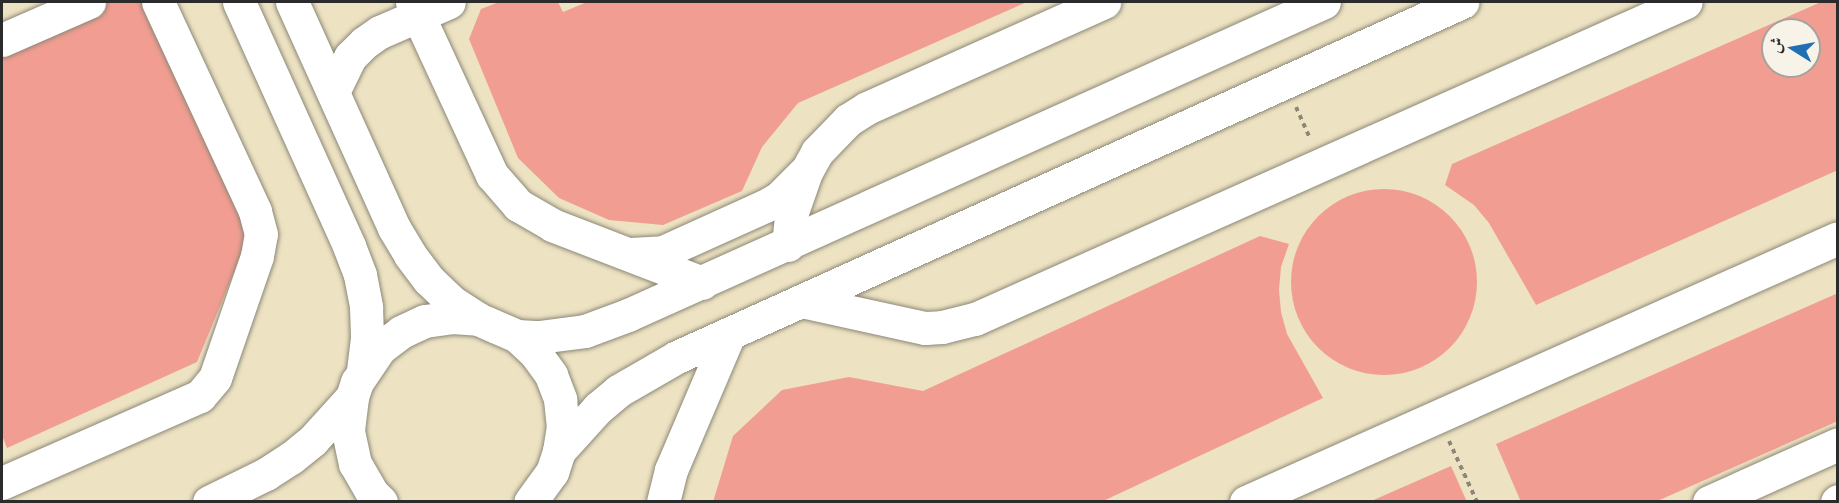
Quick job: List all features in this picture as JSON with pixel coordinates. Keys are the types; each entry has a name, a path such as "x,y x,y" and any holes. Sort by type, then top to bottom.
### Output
{"street":[{"path":"2,40 89,2"},
{"path":"2,483 200,396 215,378 257,256 261,234 255,211 158,2"},
{"path":"239,2 360,275 366,307 367,338 348,430 355,464 372,493 381,501"},
{"path":"292,2 394,228 410,255 429,280 452,302 478,319 517,336 536,354 546,368 560,399 562,426 559,451 552,472 537,498"},
{"path":"333,92 350,57 364,43 415,8 448,2"},
{"path":"626,254 651,255 675,247 779,198 806,171 831,135 867,108 1104,2"},
{"path":"517,336 551,336 585,331 628,315 1324,2"},
{"path":"559,451 598,408 618,391 677,357 1462,2"},
{"path":"801,301 925,328 959,324 1686,2"},
{"path":"415,8 492,175 504,191 534,217 702,283"},
{"path":"788,245 791,215 806,171"},
{"path":"1246,501 1838,238"},
{"path":"209,501 266,474 313,440 357,383 380,348 401,332 425,321 443,318 478,319"},
{"path":"663,501 671,470 729,334"},
{"path":"1708,501 1838,444"}],"path":[{"path":"1284,82 1322,164"},
{"path":"1437,416 1477,501"}],"building":[{"path":"103,2 150,2 253,226 197,362 7,448 2,435 2,49"},
{"path":"499,2 558,2 563,12 587,2 1027,2 798,103 762,147 742,191 663,225 609,220 559,198 518,158 469,39 481,9"},
{"path":"1821,2 1838,2 1838,170 1536,305 1489,223 1474,205 1445,185 1452,164 1761,28 1761,78 1821,78 1821,18 1785,18"},
{"path":"1384,189 1420,196 1450,216 1470,246 1477,282 1470,318 1450,348 1420,368 1384,375 1348,368 1318,348 1298,318 1291,282 1298,246 1318,216 1348,196"},
{"path":"1260,236 1289,244 1281,267 1279,290 1281,312 1287,334 1323,398 1101,502 713,502 733,436 782,390 849,377 923,391"},
{"path":"1838,293 1838,421 1655,502 1521,502 1496,444"},
{"path":"1451,466 1467,502 1369,502"}]}
